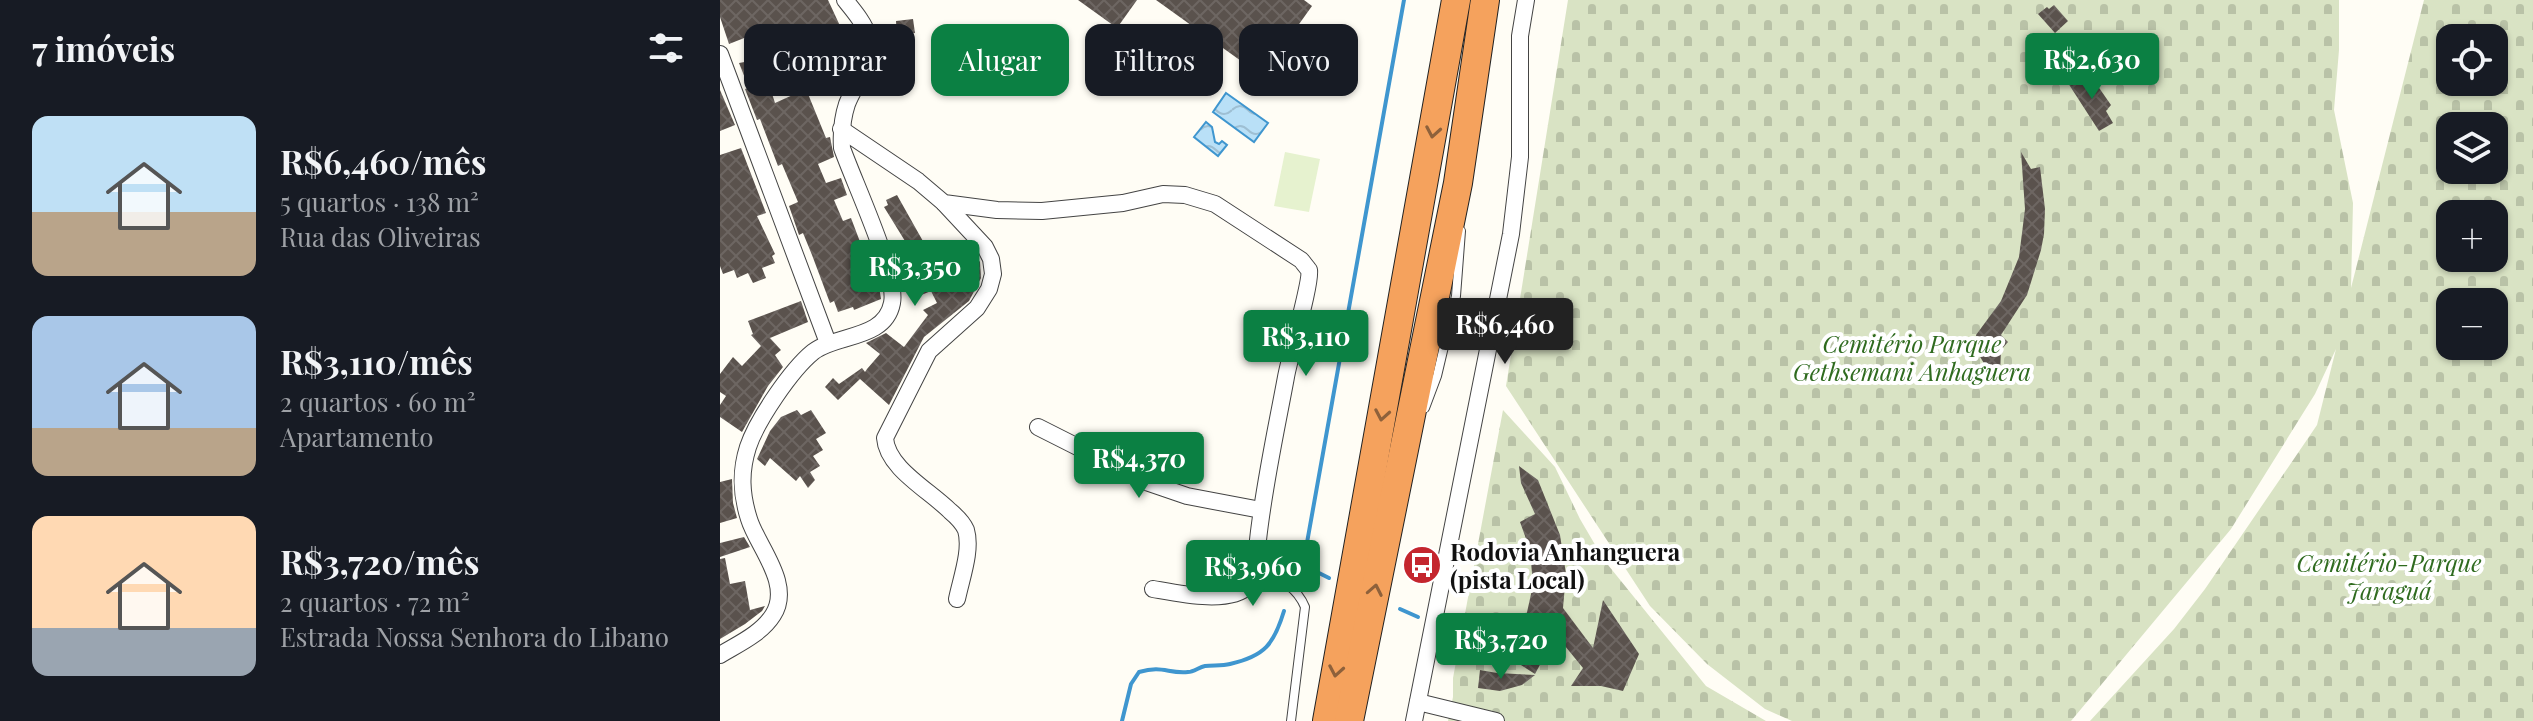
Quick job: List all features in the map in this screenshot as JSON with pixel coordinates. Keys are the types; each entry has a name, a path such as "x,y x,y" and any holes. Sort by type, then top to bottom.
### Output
{"highway":[{"path":"1327,721 1454,0"},
{"path":"1349,721 1395,487 1460,196 1485,0"}],"street":[{"path":"720,655 756,633 774,614 778,602 773,566 750,522 742,493 742,466 750,441 769,406 802,362 828,343 847,340 872,329 889,313 893,302 893,286 842,148 841,129 847,104 870,55 869,37 859,17 845,0"},
{"path":"1414,721 1511,234 1519,174 1520,36 1526,0"},
{"path":"720,54 828,343"},
{"path":"841,129 918,181 944,203 985,247 991,259 993,274 989,289 977,308 929,351 885,438 885,449 891,460 938,499 966,530 967,550 957,599"},
{"path":"944,203 997,210 1042,211 1123,203 1163,194 1185,195 1215,204 1301,260 1309,270 1309,286 1290,358 1261,510 1254,578 1246,589 1232,594 1201,597 1153,589"},
{"path":"1038,427 1149,483 1187,496 1261,510"},
{"path":"1418,702 1496,721"}],"lane":[{"path":"1395,487 1437,376 1456,296 1462,224"},
{"path":"1256,567 1282,580 1300,594 1305,607 1291,721"}],"green space":[{"name":"Cemitério Parque Gethsemani Anhaguera","path":"1568,0 2339,0 2334,110 2353,203 2351,288 2424,0 2533,0 2533,721 2090,721 2174,629 2205,589 2317,425 2336,349 2315,394 2231,529 2071,721 1792,721 1765,709 1707,664 1650,606 1506,386"},
{"path":"1285,152 1320,159 1309,212 1274,206"},
{"path":"1503,410 1555,467 1604,560 1706,686 1766,721 1448,721 1453,678"}],"water":[{"path":"1226,93 1268,123 1254,142 1213,112"},
{"path":"1206,122 1212,127 1215,142 1219,144 1222,141 1227,145 1218,156 1194,137"}],"building":[{"path":"720,0 828,0 839,24 744,24 744,38 729,44 720,17"},
{"path":"1078,0 1137,0 1120,24 1111,24"},
{"path":"1156,0 1304,0 1312,6 1299,24 1239,24 1239,60 1223,48 1223,24 1189,24"},
{"path":"2054,5 2068,21 2055,33 2038,14"},
{"path":"913,19 914,24 896,24 896,21"},
{"path":"2081,74 2088,84 2095,82 2111,105 2106,111 2113,123 2099,131 2068,83"},
{"path":"720,90 735,125 720,131"},
{"path":"748,96 773,96 775,103 791,96 809,96 826,138 830,137 834,157 818,164 826,183 841,178 847,195 834,200 843,221 851,218 877,274 881,299 854,310 853,307 838,312 834,301 830,303 789,206 798,202 782,164 778,166 760,119 757,120"},
{"path":"741,148 766,213 757,216 775,254 772,256 775,263 762,268 766,278 753,283 748,273 737,278 734,270 723,274 720,266 720,155"},
{"path":"2021,152 2031,169 2040,167 2045,209 2044,234 2027,295 2001,335 2008,342 2001,350 2000,375 1988,370 1979,355 1976,335 2001,301 2019,257 2025,209"},
{"path":"897,195 937,266 966,261 962,242 965,242 980,262 981,278 969,301 924,337 889,405 860,379 838,400 825,387 833,378 839,384 862,368 865,372 880,354 866,343 886,333 904,347 928,315 923,310 937,303 931,291 914,298 906,288 909,286 901,260 913,254 884,207 888,205 886,200"},
{"path":"801,301 808,322 770,338 781,350 775,355 783,367 768,386 742,432 720,417 720,405 726,396 720,392 720,374 733,357 742,366 761,346 751,335 748,321"},
{"path":"797,410 801,415 811,410 826,433 816,439 823,450 813,456 820,466 810,472 815,480 808,488 800,476 796,481 770,458 765,466 757,459 770,431 781,417"},
{"path":"1519,466 1538,480 1560,535 1566,574 1563,608 1593,648 1603,600 1639,654 1623,691 1601,686 1571,686 1583,668 1556,635 1535,674 1507,656 1524,626 1533,585 1530,550 1520,522 1535,514 1521,483"},
{"path":"732,479 737,518 720,523 720,482"},
{"path":"744,537 750,547 720,557 720,543"},
{"path":"725,558 730,584 745,581 750,610 765,606 745,624 720,639 720,559"},
{"path":"1480,670 1535,675 1522,685 1500,691 1478,688"}],"waterway":[{"path":"1329,578 1303,565 1404,0"},
{"path":"1400,609 1418,617"},
{"path":"1122,721 1131,684 1139,672 1154,669 1190,672 1252,657 1272,640 1284,611"}],"place":[{"name":"Rodovia Anhanguera (pista Local)","path":"1422,565"}],"park label":[{"name":"Cemitério-Parque Jaraguá","path":"2389,576"}]}
